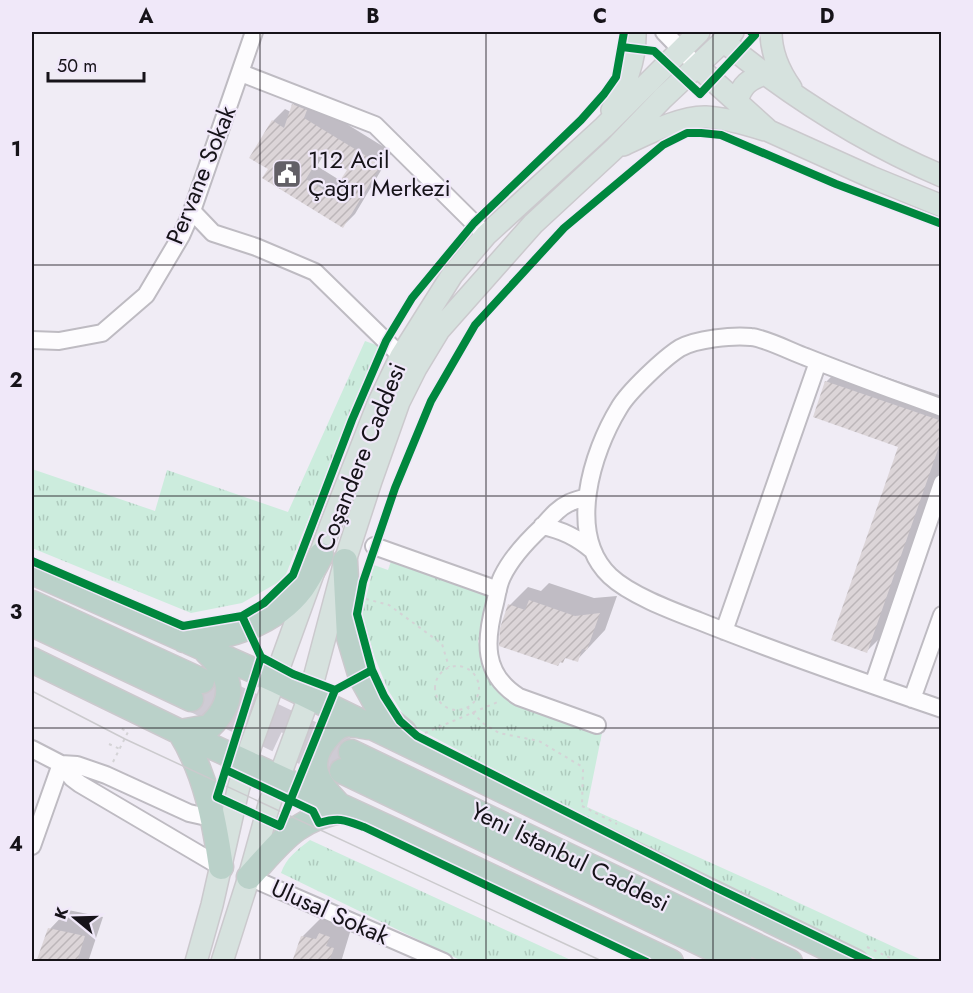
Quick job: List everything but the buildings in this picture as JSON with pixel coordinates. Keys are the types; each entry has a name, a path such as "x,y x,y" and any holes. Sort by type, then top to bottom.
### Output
{"highway":[{"path":"194,645 201,639 232,633 270,616 288,603 302,588 321,555"},
{"path":"345,561 348,637 361,678 381,712 430,748"},
{"path":"32,572 275,680 373,727 430,748 856,962"},
{"path":"32,603 197,690 32,624"},
{"path":"180,732 209,727 222,710 230,689 225,672 218,662 194,645"},
{"path":"32,660 180,732 671,962"},
{"path":"344,808 323,789 317,777 314,766 318,753 332,732 343,725 373,727"},
{"path":"180,732 199,766 222,821 221,867"},
{"name":"Yeni İstanbul Caddesi","path":"740,962 347,761 790,962"},
{"path":"249,877 298,826 316,817 344,808"}],"main road":[{"path":"604,127 627,82 636,49 635,32"},
{"name":"Coşandere Caddesi","path":"222,821 378,404 400,356 452,275 486,235 604,127 699,32"},
{"path":"771,32 775,60 798,99"},
{"path":"723,35 765,74 798,99 898,157 942,176"},
{"name":"Coşandere Caddesi","path":"222,962 269,805 309,697 345,561 399,402 416,368 439,330 533,224 614,149 663,98 698,66 723,35"},
{"path":"698,66 769,131"},
{"path":"737,101 741,87 745,83 765,74"},
{"path":"614,149 667,126 701,117 735,121 769,131 942,206"},
{"path":"196,962 221,867"}],"street":[{"name":"Pervane Sokak","path":"32,340 59,341 102,333 146,295 181,236 192,211 254,32"},
{"path":"664,32 698,66"},
{"path":"241,73 375,125 486,235"},
{"path":"192,211 213,233 256,247 315,272 400,356"},
{"path":"592,550 586,517 587,497 594,462 620,406 652,371 681,347 712,338 752,337 942,408"},
{"path":"724,631 818,362"},
{"path":"873,685 942,483"},
{"path":"587,497 570,502 555,513 528,540 501,578 487,632 488,649 494,671 508,690 519,697 597,725"},
{"path":"542,526 559,529 576,537 592,550 610,576 626,588 761,646 942,709"},
{"path":"374,546 498,590"},
{"path":"912,699 942,615"},
{"path":"32,748 61,764 80,784 221,867"},
{"path":"61,764 77,765 106,775 171,806 222,821"},
{"path":"32,846 61,764"},
{"name":"Ulusal Sokak","path":"249,877 444,962"}],"path":[{"path":"360,597 389,605 442,645 449,668"},
{"path":"464,667 475,677 478,691 476,698 467,707 458,710 451,709 440,702 436,696 438,676 449,668 464,667"},
{"path":"430,748 417,736 500,701 519,697"},
{"path":"467,707 484,724 499,733 539,741 581,766 583,770 581,812"},
{"path":"106,775 128,732 118,727"},
{"path":"109,744 120,749"}],"green space":[{"path":"365,341 379,346 284,579 242,603 191,613 32,548 32,469 155,511 167,470 288,512"},
{"path":"393,556 496,593 478,641 487,669 515,699 602,733 587,807 924,961 880,961 764,907 416,728 403,714 388,690 375,658 362,614 374,565 388,570"},
{"path":"310,840 573,961 462,961 281,873 296,851"}],"tunnel":[{"path":"202,681 351,752"},
{"path":"191,699 342,771"}],"tram line":[{"path":"32,691 125,739 604,962"}],"cycle path":[{"path":"32,561 183,626 242,616 264,603 293,575 352,420 386,341 412,298 474,223 581,120 604,94 616,77 624,32"},
{"path":"622,47 654,51 700,94 755,35 751,32"},
{"path":"870,962 713,886 417,736 400,721 384,696 372,670 357,614 363,582 395,488 431,401 475,325 564,228 663,145 687,133 721,135 836,184 942,224"},
{"path":"242,616 261,657 293,674 335,690 372,670"},
{"path":"261,657 217,797 280,826 335,690"},
{"path":"226,770 313,811 319,823 342,820 364,827 647,962"}],"place":[{"name":"112 Acil Çağrı Merkezi","path":"287,174"}]}
